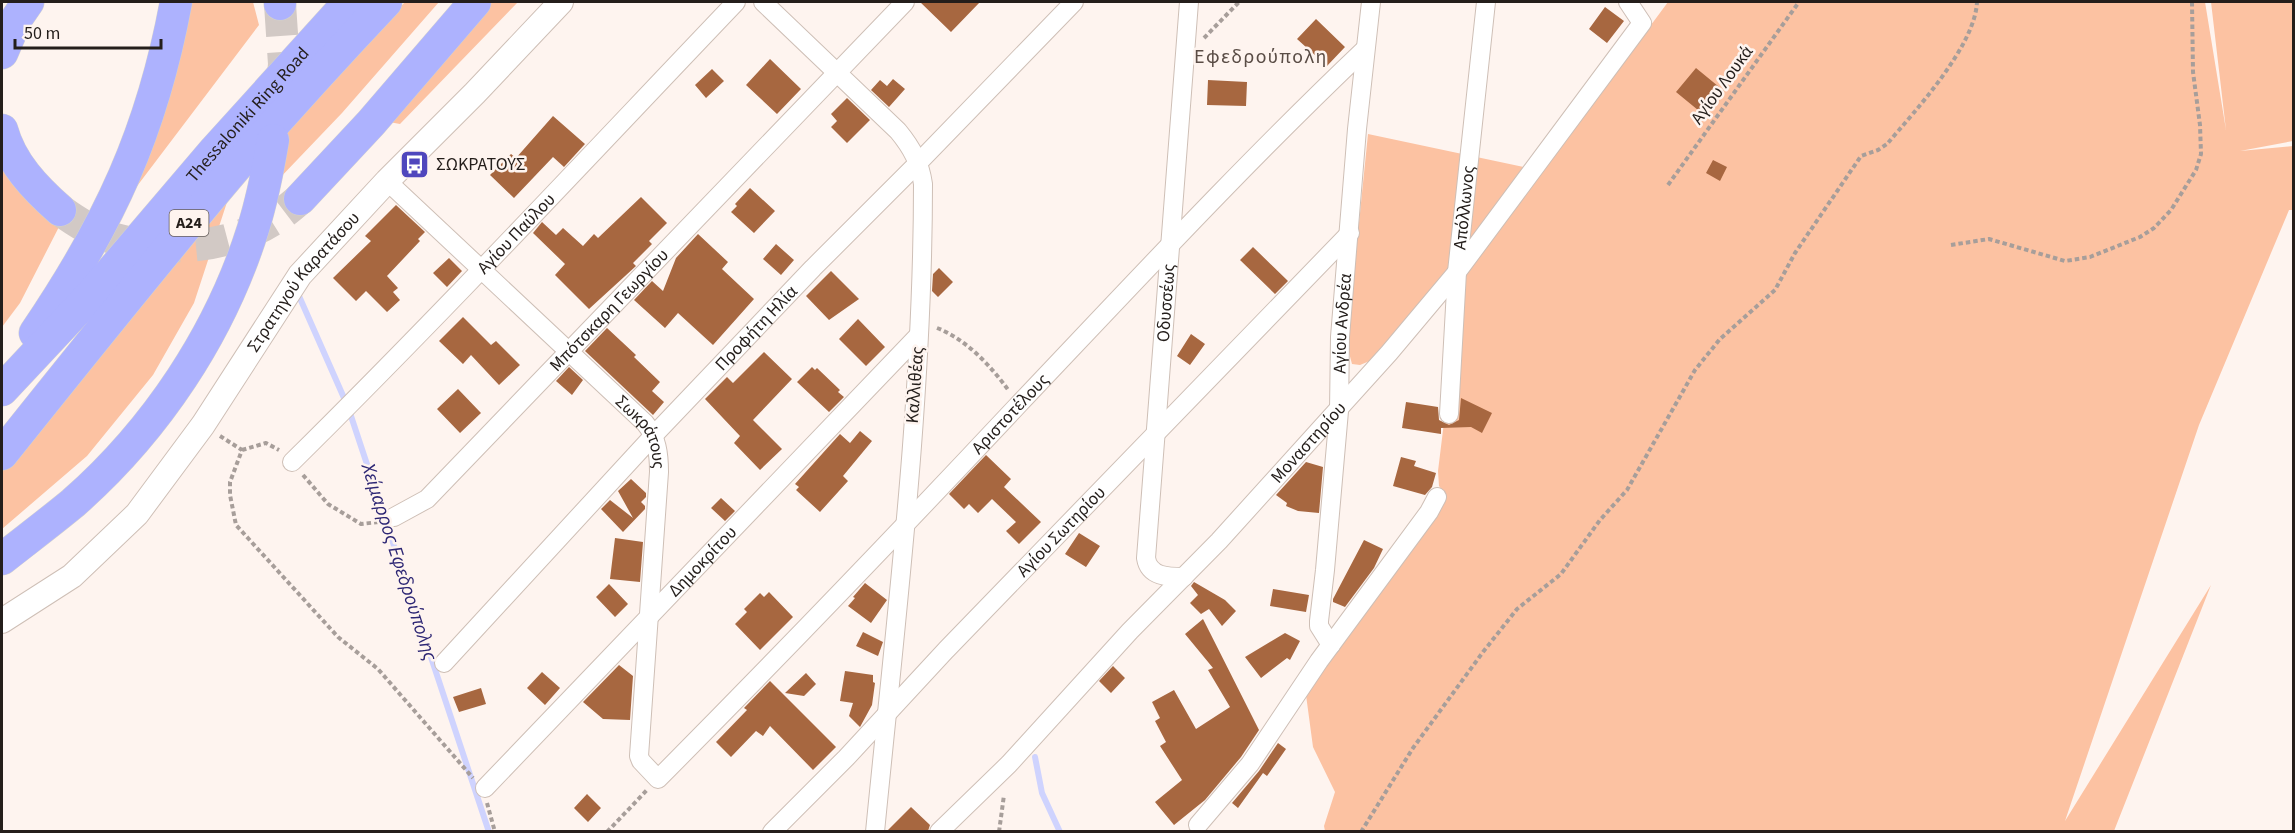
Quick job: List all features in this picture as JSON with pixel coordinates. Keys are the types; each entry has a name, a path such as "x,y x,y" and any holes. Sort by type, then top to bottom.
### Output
{"highway":[{"path":"2,53 17,18 28,2"},
{"path":"7,383 32,337 64,291 94,241 122,184 153,98 176,2"},
{"name":"Thessaloniki Ring Road","path":"7,383 93,293 215,150 349,2"},
{"name":"Α24","path":"2,454 145,276 237,167 306,87 386,2"},
{"path":"300,199 364,131 475,2"},
{"path":"2,130 9,149 21,169 45,197 60,210"},
{"path":"2,559 74,502 97,480 144,430 183,377 210,330 241,263 261,199 273,140"}],"street":[{"name":"Στρατηγού Καρατάσου","path":"67,580 137,514 172,470 300,275 387,181 561,2"},
{"name":"Αγίου Παύλου","path":"292,462 374,382 736,2"},
{"name":"Καλλιθέας","path":"763,2 898,131 919,162 923,198 918,336 906,524 874,831"},
{"name":"Μπότσκαρη Γεωργίου","path":"394,517 428,499 904,2"},
{"name":"Προφήτη Ηλία","path":"444,663 653,436 813,268 1074,2"},
{"name":"Οδυσσέως","path":"1184,577 1161,576 1152,571 1147,563 1148,519 1157,430 1189,2"},
{"name":"Αγίου Ανδρέα","path":"1330,645 1319,626 1319,621 1339,411 1340,337 1364,50 1371,2"},
{"name":"Απόλλωνος","path":"1449,414 1457,272 1486,2"},
{"name":"Μοναστηρίου","path":"939,831 1009,764 1130,631 1184,577 1339,411 1457,272 1642,23 1628,2"},
{"name":"Αριστοτέλους","path":"658,779 906,524 1171,244 1303,108 1364,50"},
{"name":"Σωκράτους","path":"387,181 645,423 653,436 658,454 659,472 639,756 658,779"},
{"name":"Αγίου Σωτηρίου","path":"772,831 846,758 1157,430 1350,232"},
{"name":"Δημοκρίτου","path":"485,788 918,336"},
{"path":"1198,825 1250,764 1330,645 1429,512 1437,497"},
{"path":"2,621 67,580"},
{"path":"2,639 52,599 67,580"}],"path":[{"path":"1185,57 1239,2"},
{"name":"Αγίου Λουκά","path":"1668,185 1799,2"},
{"path":"1360,831 1413,747 1483,652 1517,609 1561,574 1600,520 1627,490 1695,370 1720,339 1775,290 1795,253 1861,156 1887,144 1959,56 1976,14 1977,2"},
{"path":"1951,245 1989,239 2065,261 2090,257 2115,248 2154,228 2171,210 2196,170 2201,154 2200,125 2193,72 2192,2"},
{"path":"918,336 929,324 963,342 1008,390 1017,407"},
{"path":"203,425 242,450 266,444 280,451 328,504 361,524 386,521 394,517"},
{"path":"242,450 230,482 236,525 338,637 378,669 470,775 485,788 495,831"},
{"path":"999,831 1009,764"},
{"path":"607,831 658,779"}],"shaded area":[{"path":"172,2 253,2 259,25 100,235"},
{"path":"405,2 439,2 342,113 276,182 283,132"},
{"path":"477,2 518,2 400,124 378,120"},
{"path":"1668,2 2205,2 2226,130 2211,2 2293,2 2293,141 2240,151 2293,146 2293,210 2289,210 2199,425 2065,821 2211,585 2114,831 1325,831 1324,826 1335,792 1313,747 1306,695 1444,493 1439,486 1438,471 1445,414 1453,412 1463,321 1467,246 1372,360 1360,365 1352,364 1348,349 1351,302 1368,134 1543,171"},
{"path":"2,165 62,221 20,303 2,327"},
{"path":"230,193 194,303 153,375 87,456 2,529 2,464"}],"building":[{"path":"920,2 980,2 951,32"},
{"path":"1605,7 1624,21 1607,43 1589,29"},
{"path":"1316,19 1345,47 1327,66 1297,39"},
{"path":"770,59 801,89 777,114 746,85"},
{"path":"1696,68 1724,91 1704,115 1676,92"},
{"path":"712,69 724,81 706,98 695,85"},
{"path":"893,79 905,89 889,107 871,90 880,80 887,86"},
{"path":"1208,80 1247,82 1246,106 1207,105"},
{"path":"847,98 870,120 847,143 831,127 837,121 831,114"},
{"path":"553,116 585,144 564,167 553,157 514,198 490,175 511,154 516,158"},
{"path":"1713,160 1727,167 1720,181 1706,173"},
{"path":"750,188 775,211 754,233 731,212 737,206 735,204"},
{"path":"641,197 667,223 649,241 652,244 633,263 636,266 589,309 555,275 565,264 533,233 542,222 556,235 563,228 583,246 594,234 598,238"},
{"path":"396,205 425,232 418,239 420,241 387,276 398,288 393,292 400,300 387,312 366,291 356,301 333,278 371,241 365,236"},
{"path":"698,234 728,262 722,269 754,299 713,345 678,313 665,328 634,300 652,281 663,291 676,258"},
{"path":"776,244 794,260 781,275 763,259"},
{"path":"1253,247 1288,281 1275,294 1240,260"},
{"path":"449,258 462,271 447,287 433,273"},
{"path":"939,268 953,282 938,297 932,291 933,274"},
{"path":"831,271 859,299 829,320 806,296"},
{"path":"463,317 491,345 496,341 520,365 499,385 471,355 463,364 439,341"},
{"path":"858,319 885,347 866,366 839,339"},
{"path":"607,328 660,382 652,391 664,402 653,415 585,351"},
{"path":"1191,334 1205,344 1190,365 1177,356"},
{"path":"764,352 792,379 753,420 782,449 760,470 734,443 740,436 705,399 727,377 733,383"},
{"path":"569,367 583,380 572,395 556,381"},
{"path":"812,367 815,370 817,368 840,390 838,392 844,397 829,412 797,382"},
{"path":"458,389 481,413 460,433 437,409"},
{"path":"1461,398 1492,413 1482,433 1471,427 1441,428 1441,434 1402,428 1406,402 1438,407 1439,420 1449,425 1459,420"},
{"path":"860,431 872,441 843,476 848,481 820,512 796,490 799,487 795,484 840,434 850,443"},
{"path":"986,455 1011,479 1004,487 1041,522 1019,544 1006,531 1016,522 992,499 978,513 969,504 964,509 949,494"},
{"path":"1401,457 1416,461 1414,466 1436,473 1432,487 1425,495 1393,486"},
{"path":"1306,462 1323,467 1319,513 1298,511 1286,506 1287,503 1276,495"},
{"path":"631,479 646,493 646,497 641,502 645,509 623,532 601,509 610,500 633,518 618,491"},
{"path":"721,498 735,511 725,521 711,508"},
{"path":"1079,533 1100,546 1086,567 1065,554"},
{"path":"615,538 643,542 640,582 610,579"},
{"path":"1364,540 1383,549 1374,568 1345,607 1333,602 1333,599"},
{"path":"1194,582 1225,600 1236,611 1222,626 1209,609 1201,614 1190,603 1198,595 1191,586"},
{"path":"865,583 887,600 871,623 848,606"},
{"path":"609,584 628,604 615,617 596,597"},
{"path":"1273,589 1309,595 1306,612 1270,606"},
{"path":"769,592 793,617 760,650 735,624 747,612 744,609 760,593 764,597"},
{"path":"1203,619 1259,730 1241,757 1205,800 1174,825 1155,802 1182,780 1160,746 1166,742 1155,721 1160,718 1152,702 1174,690 1196,729 1230,707 1208,670 1213,668 1185,634"},
{"path":"863,632 883,642 878,656 856,646"},
{"path":"1285,633 1300,641 1290,660 1287,658 1261,678 1245,657"},
{"path":"619,665 633,676 630,720 603,719 583,702"},
{"path":"1113,666 1125,678 1111,693 1099,681"},
{"path":"845,671 873,675 875,683 872,705 860,727 849,716 853,703 840,701"},
{"path":"542,672 560,688 545,705 527,688"},
{"path":"806,673 816,684 804,696 785,693"},
{"path":"770,681 836,747 813,770 770,726 763,736 756,731 731,757 716,742 747,710 744,708"},
{"path":"481,688 486,704 459,712 453,697"},
{"path":"1278,743 1286,749 1267,776 1263,773 1238,808 1232,803 1259,771"},
{"path":"587,794 601,808 588,822 574,808"},
{"path":"911,807 930,825 928,831 887,831"}],"waterway":[{"name":"Χείμαρρος Εφεδρούπολης","path":"299,296 348,407 489,832"},
{"name":"Χείμαρρος Εφεδρούπολης","path":"1035,757 1042,793 1060,832"}],"tunnel":[{"path":"280,4 284,64 281,95"},
{"path":"60,210 86,227 114,239 154,246 197,245 237,237 254,230 284,212 300,199"}],"place":[{"name":"ΣΩΚΡΑΤΟΥΣ","path":"415,164"}],"district":[{"name":"Εφεδρούπολη","path":"1261,57"}]}
